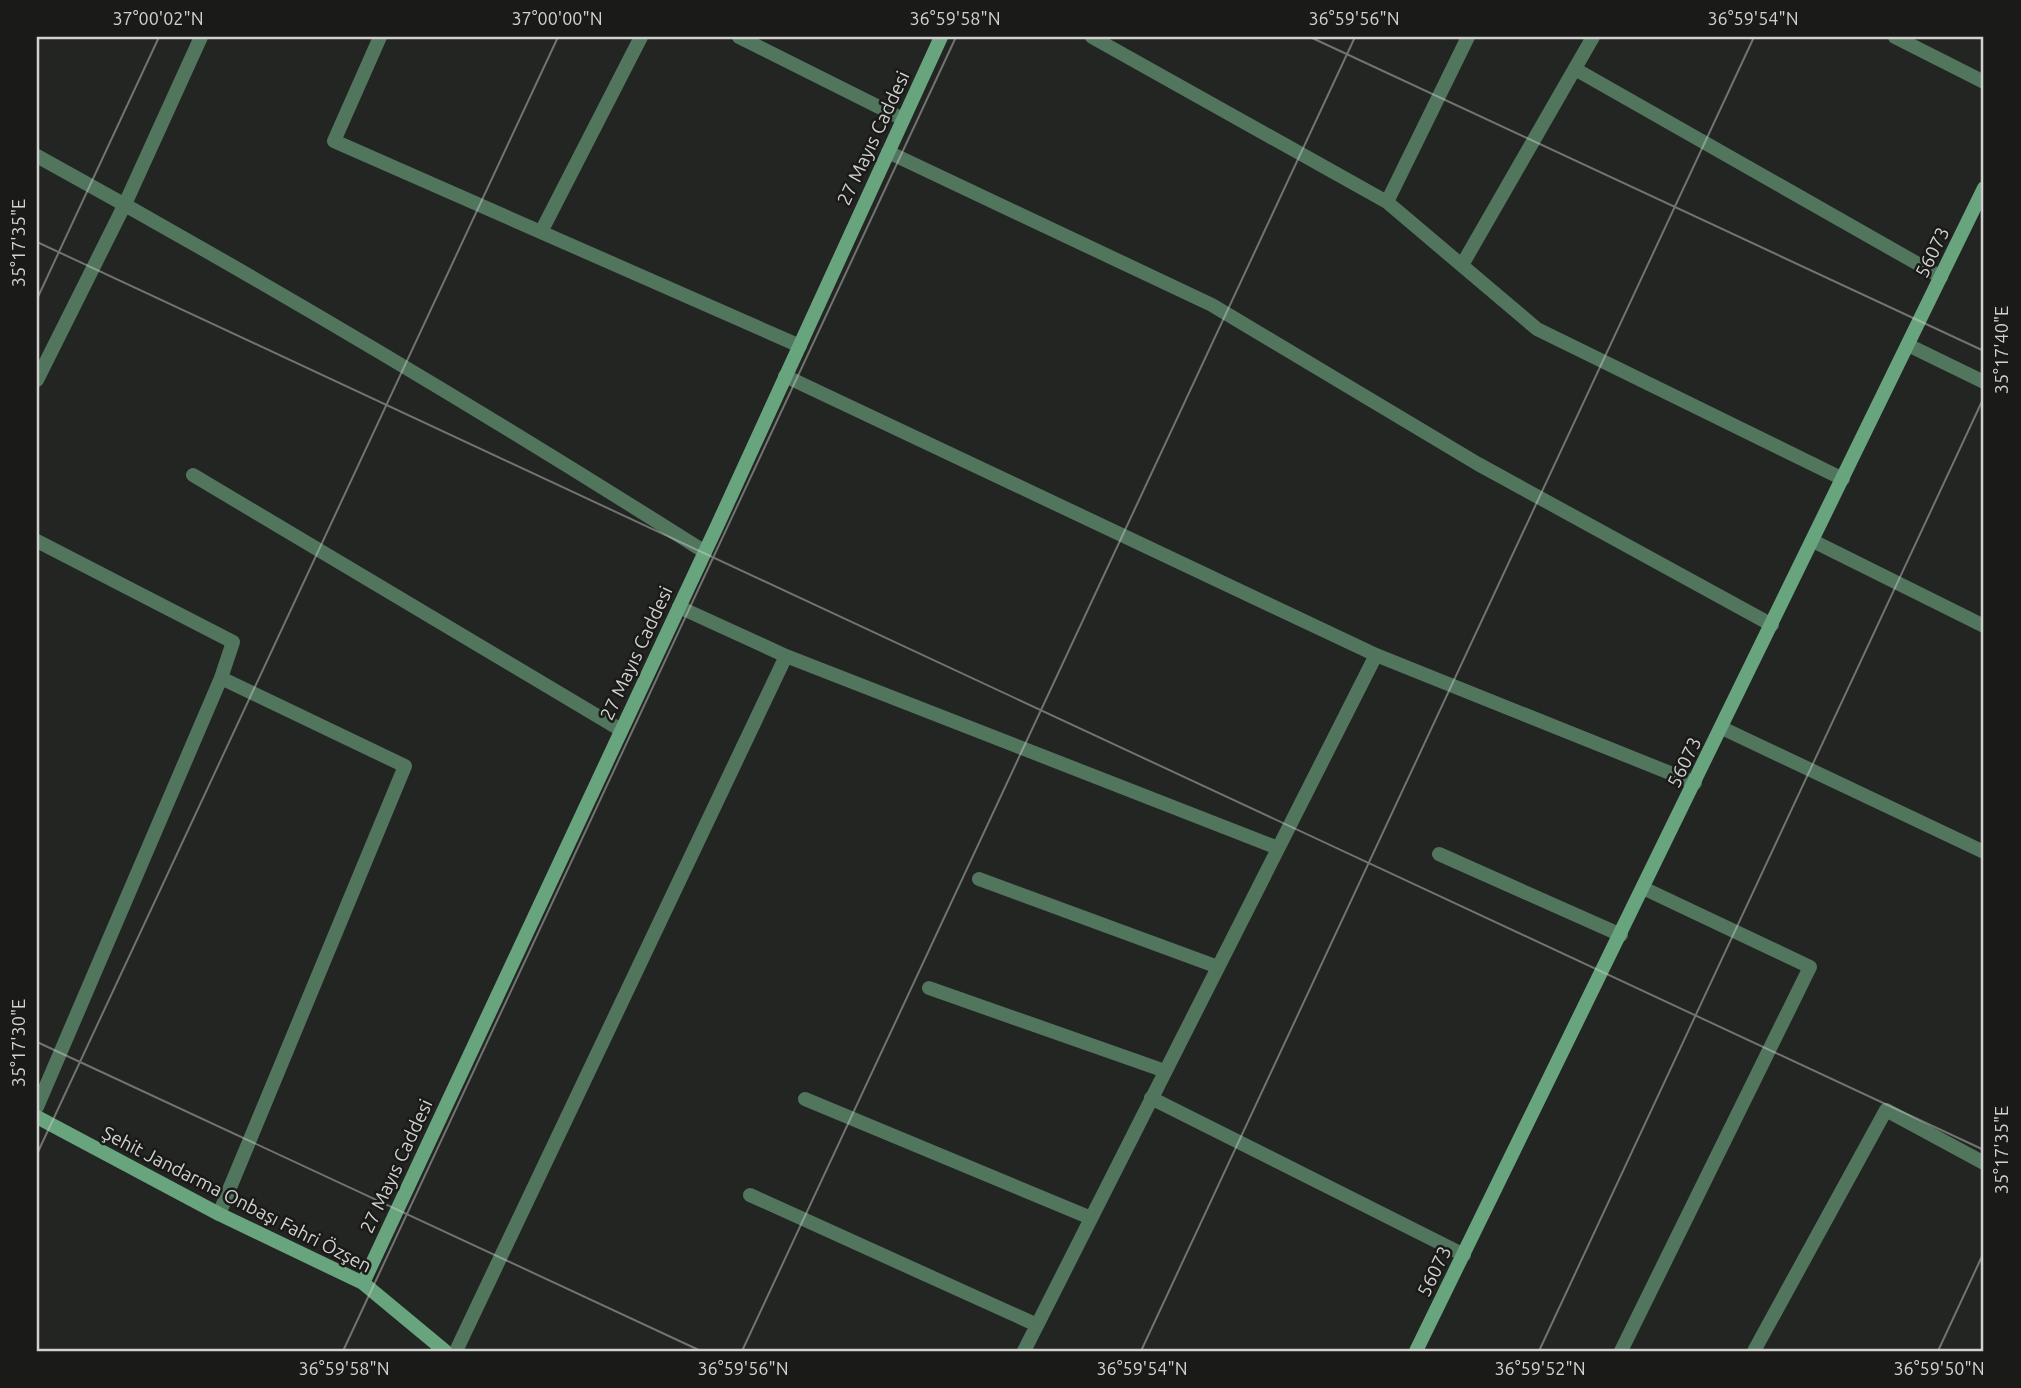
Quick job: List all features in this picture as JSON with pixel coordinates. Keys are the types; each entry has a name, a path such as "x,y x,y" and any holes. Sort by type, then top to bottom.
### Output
{"street":[{"path":"37,380 125,204 201,37"},
{"path":"380,37 334,141 800,346"},
{"path":"541,232 641,37"},
{"path":"739,37 903,119"},
{"name":"27 Mayıs Caddesi","path":"363,1283 705,552 941,37"},
{"path":"1092,37 1387,202 1537,329 1843,479"},
{"path":"1387,202 1468,37"},
{"path":"1462,265 1593,37"},
{"path":"1895,37 1920,43 1984,82"},
{"path":"1575,69 1941,276"},
{"path":"888,152 1212,305 1478,464 1772,625"},
{"path":"37,156 280,291 481,411 705,552"},
{"name":"56073","path":"1416,1351 1984,188"},
{"path":"1908,345 1984,382"},
{"path":"785,376 1376,655 1695,783"},
{"path":"193,475 621,730"},
{"path":"37,541 233,642 221,678 37,1107"},
{"path":"1813,541 1984,626"},
{"path":"679,607 786,656 1278,848"},
{"path":"1024,1351 1376,655"},
{"path":"456,1351 786,656"},
{"path":"219,1214 405,766 221,678"},
{"path":"1722,728 1984,852"},
{"path":"1439,854 1621,935"},
{"path":"979,879 1218,967"},
{"path":"1621,1351 1810,967 1643,888"},
{"path":"929,988 1165,1071"},
{"path":"1151,1098 1464,1255"},
{"path":"805,1099 1091,1218"},
{"path":"1754,1351 1886,1110 1984,1163"},
{"name":"Şehit Jandarma Onbaşı Fahri Özşen","path":"37,1117 219,1214 363,1283 445,1351"},
{"path":"750,1195 1037,1325"}]}
